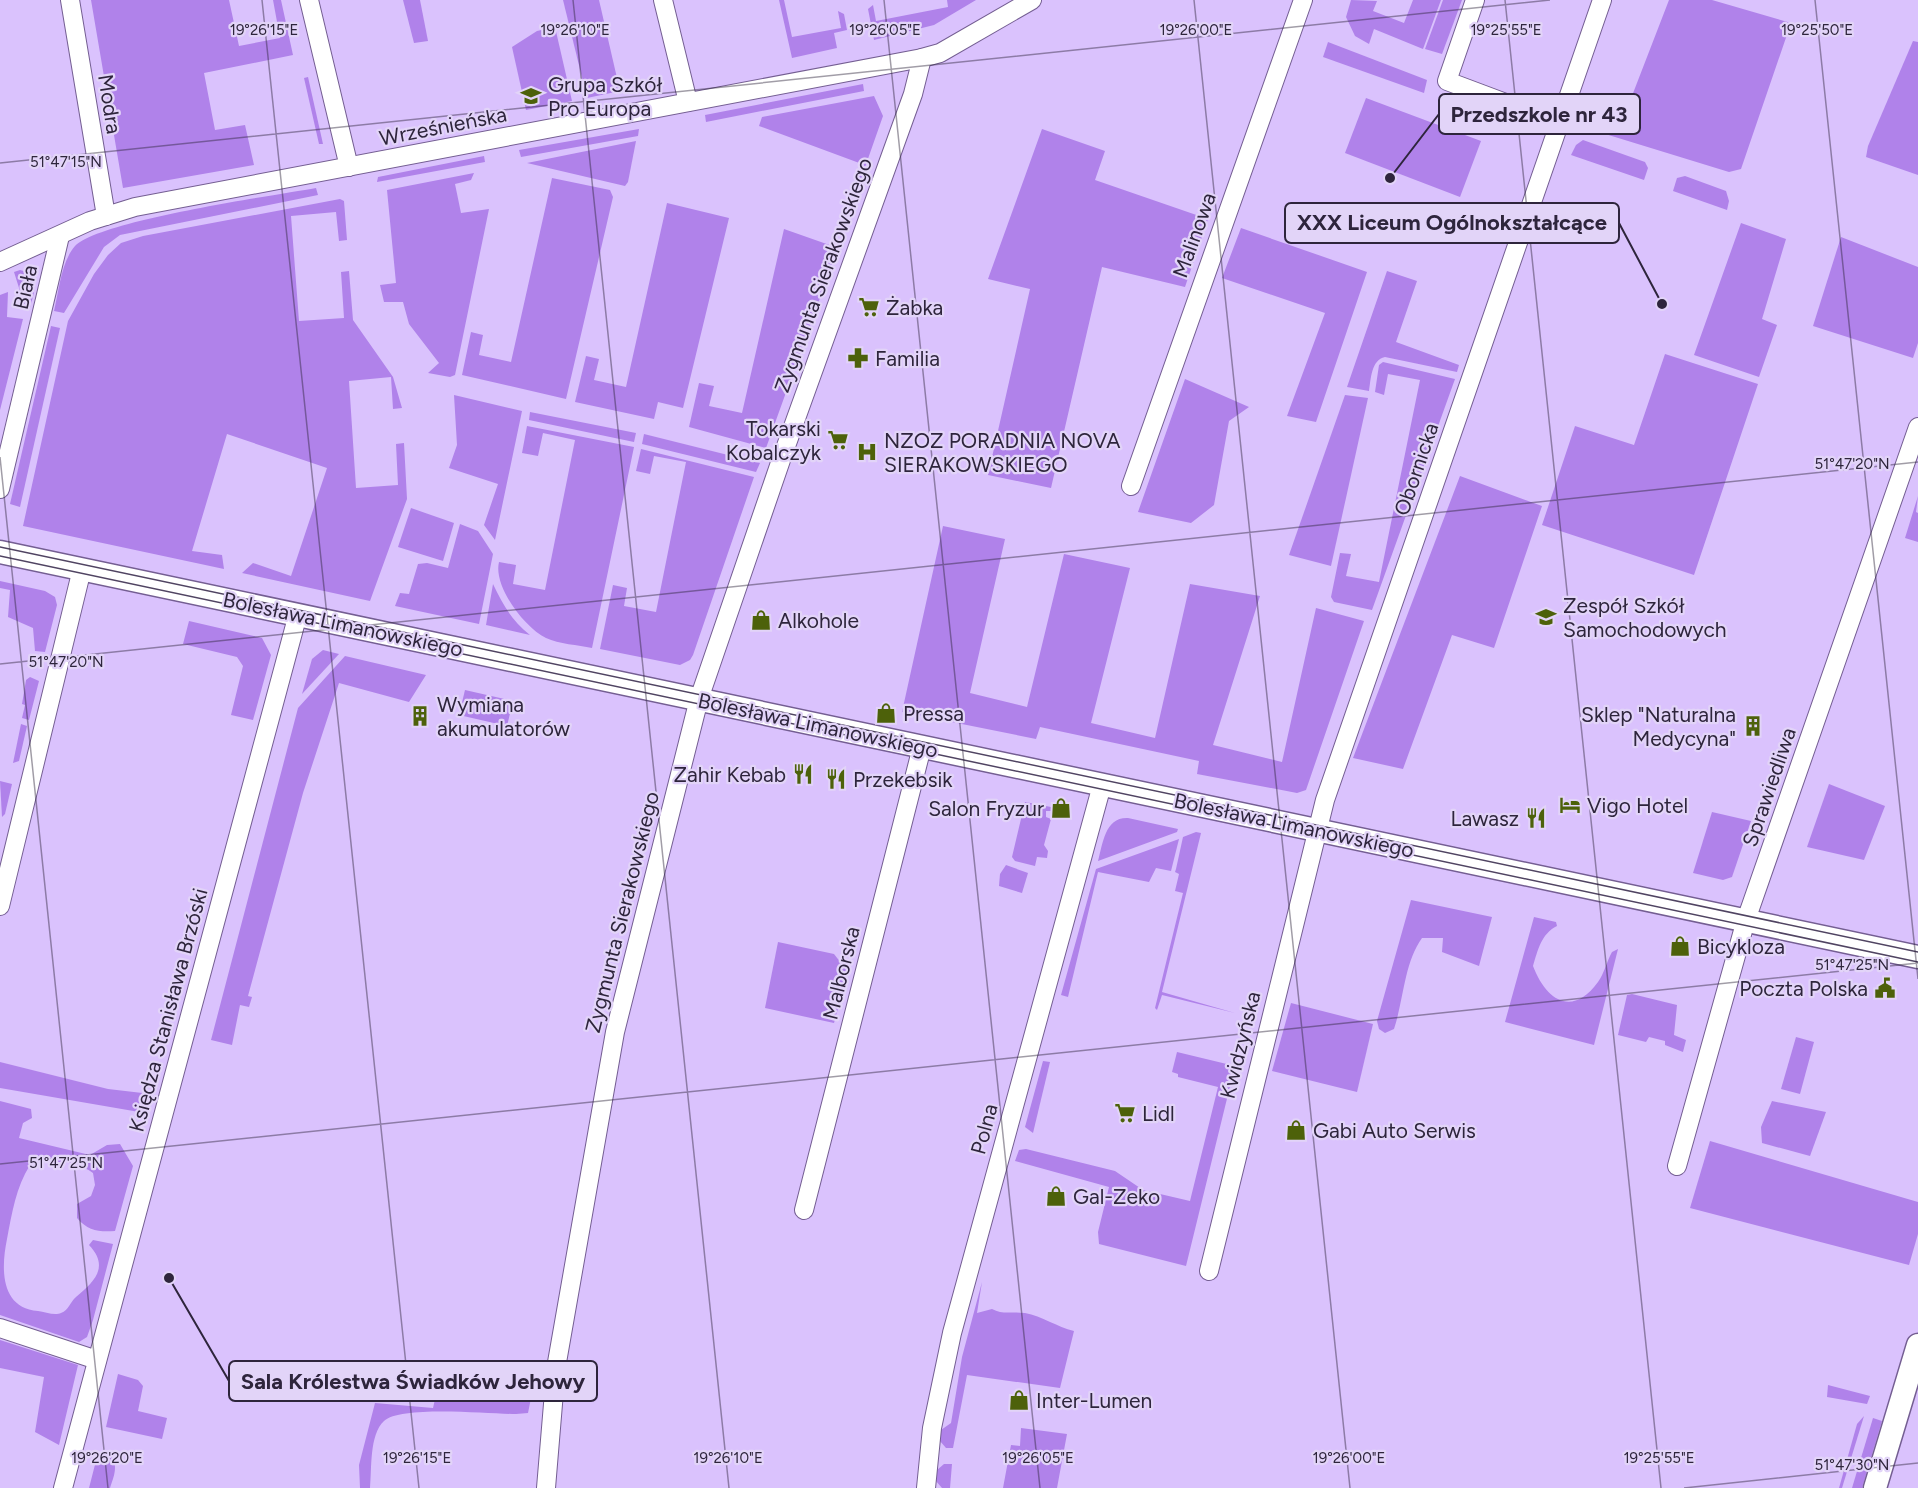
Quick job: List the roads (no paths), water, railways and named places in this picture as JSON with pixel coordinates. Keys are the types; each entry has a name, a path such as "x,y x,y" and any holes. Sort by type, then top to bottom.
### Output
{"street":[{"name":"Modra","path":"70,0 106,216"},
{"path":"309,0 349,166"},
{"path":"663,0 688,102"},
{"name":"Wrześnieńska","path":"0,262 106,216 135,207 922,58 940,53 1032,0"},
{"name":"Malinowa","path":"1131,486 1302,0"},
{"path":"1475,0 1447,81 1558,123"},
{"name":"Obornicka","path":"1317,830 1326,796 1386,619 1602,0"},
{"name":"Zygmunta Sierakowskiego","path":"546,1488 556,1368 615,1032 699,699 781,460 913,94 922,58"},
{"name":"Biała","path":"0,489 60,236"},
{"name":"Sprawiedliwa","path":"1677,1166 1746,920 1918,427"},
{"name":"Bolesława Limanowskiego","path":"0,552 1918,957"},
{"path":"0,906 82,569"},
{"name":"Księdza Stanisława Brzóski","path":"63,1488 298,614"},
{"name":"Malborska","path":"804,1210 922,747"},
{"name":"Polna","path":"926,1488 932,1428 952,1333 1102,785"},
{"name":"Kwidzyńska","path":"1209,1271 1317,830"},
{"path":"0,1328 97,1360"},
{"path":"1875,1488 1918,1345"}],"tram line":[{"path":"0,547 1918,952"},
{"path":"0,556 1918,962"}],"place":[{"name":"Grupa Szkół Pro Europa","path":"531,96"},
{"name":"Przedszkole nr 43","path":"1390,178"},
{"name":"XXX Liceum Ogólnokształcące","path":"1662,304"},
{"name":"Żabka","path":"869,307"},
{"name":"Familia","path":"858,358"},
{"name":"Tokarski Kobalczyk","path":"838,440"},
{"name":"NZOZ PORADNIA NOVA SIERAKOWSKIEGO","path":"867,452"},
{"name":"Zespół Szkół Samochodowych","path":"1546,617"},
{"name":"Alkohole","path":"761,620"},
{"name":"Pressa","path":"886,713"},
{"name":"Wymiana akumulatorów","path":"420,716"},
{"name":"Sklep \"Naturalna Medycyna\"","path":"1753,726"},
{"name":"Zahir Kebab","path":"803,774"},
{"name":"Przekebsik","path":"836,779"},
{"name":"Vigo Hotel","path":"1570,805"},
{"name":"Salon Fryzur","path":"1061,808"},
{"name":"Lawasz","path":"1536,818"},
{"name":"Bicykloza","path":"1680,946"},
{"name":"Poczta Polska","path":"1885,988"},
{"name":"Lidl","path":"1125,1113"},
{"name":"Gabi Auto Serwis","path":"1296,1130"},
{"name":"Gal-Zeko","path":"1056,1196"},
{"name":"Sala Królestwa Świadków Jehowy","path":"169,1278"},
{"name":"Inter-Lumen","path":"1019,1400"}]}
